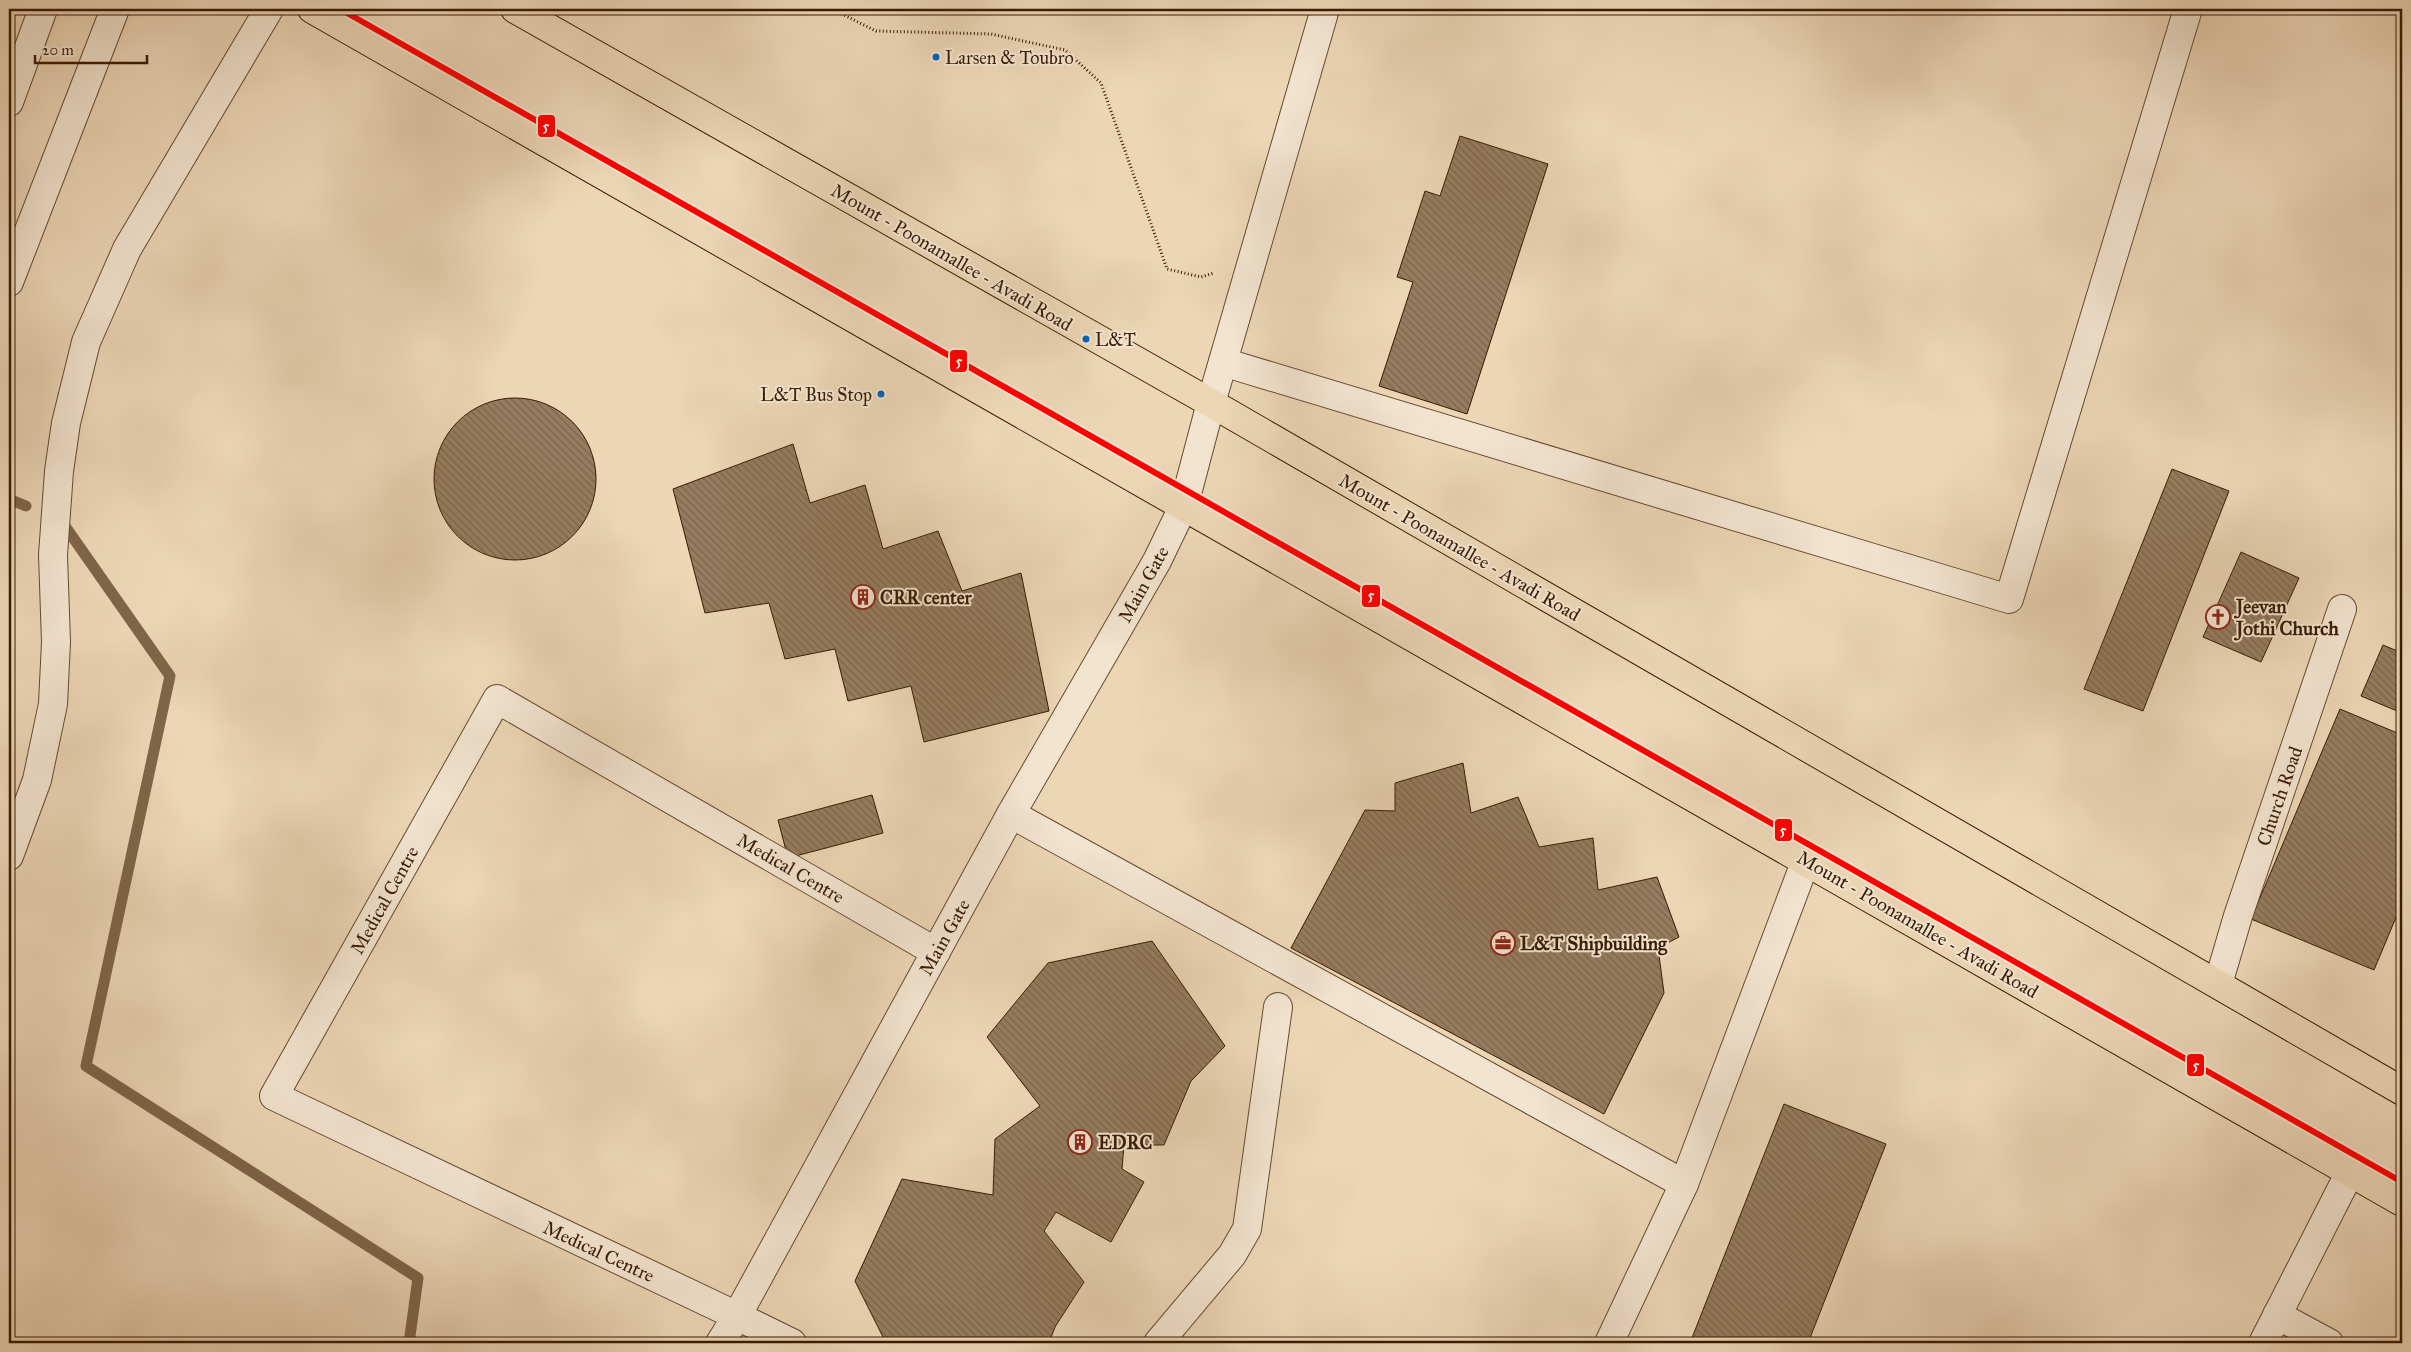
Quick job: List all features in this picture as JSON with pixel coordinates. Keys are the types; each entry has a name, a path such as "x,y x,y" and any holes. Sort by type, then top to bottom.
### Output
{"main road":[{"name":"Mount - Poonamallee - Avadi Road","path":"312,9 1806,860 2402,1202"},
{"name":"Mount - Poonamallee - Avadi Road","path":"515,9 1211,403 2402,1091"}],"lane":[{"path":"9,102 44,9"},
{"path":"9,282 115,9"},
{"path":"9,856 37,780 53,704 56,642 53,555 59,472 66,423 86,342 127,249 269,9"},
{"name":"Main Gate","path":"720,1343 737,1316 1011,814 1157,561 1184,505 1211,403 1325,9"},
{"path":"1223,362 2008,599 2188,9"},
{"name":"Church Road","path":"2218,984 2238,916 2342,609"},
{"name":"Medical Centre","path":"737,1316 274,1096 497,699 936,952"},
{"path":"1011,814 1684,1184"},
{"path":"1609,1343 1684,1184 1806,860"},
{"path":"1158,1343 1232,1255 1247,1229 1278,1007"},
{"path":"2263,1343 2350,1172"},
{"path":"2277,1315 2329,1343"},
{"path":"737,1316 792,1343"}],"path":[{"path":"832,9 876,31 991,34 1065,50 1101,83 1167,269 1201,277 1253,260"}],"building":[{"path":"1460,136 1548,164 1467,414 1379,386 1413,282 1397,277 1425,191 1440,196"},
{"path":"515,398 531,400 546,405 560,412 572,422 582,434 589,448 594,463 596,479 594,495 589,510 582,524 572,536 560,546 546,553 531,558 515,560 499,558 484,553 470,546 458,536 448,524 441,510 436,495 434,479 436,463 441,448 448,434 458,422 470,412 484,405 499,400"},
{"name":"CRR center","path":"793,444 810,503 865,485 883,549 938,531 962,591 1021,573 1049,711 924,742 911,686 848,701 835,649 785,659 769,603 705,613 673,489"},
{"path":"2172,469 2229,491 2143,711 2084,689"},
{"path":"2241,552 2299,578 2261,662 2203,637"},
{"path":"2383,645 2402,653 2402,713 2361,696"},
{"path":"2340,709 2402,735 2402,903 2374,970 2251,919"},
{"path":"1463,763 1471,813 1518,797 1539,847 1593,838 1598,890 1657,877 1679,937 1658,948 1664,993 1604,1114 1291,948 1365,810 1395,811 1395,783"},
{"path":"872,795 883,833 788,858 778,820"},
{"name":"EDRC","path":"1152,941 1225,1046 1191,1081 1164,1145 1124,1145 1122,1169 1144,1182 1111,1242 1056,1212 1044,1231 1084,1282 1055,1327 1049,1343 886,1343 855,1281 902,1179 993,1195 995,1139 1040,1106 987,1037 1048,963"},
{"path":"1784,1104 1886,1144 1808,1343 1690,1343"}],"waterway":[{"path":"9,499 26,506"},
{"path":"60,519 170,676 86,1066 418,1278 409,1343"}],"transit line":[{"name":"5","path":"340,9 2402,1182"}],"place":[{"name":"Larsen & Toubro","path":"936,57"},
{"name":"L&T","path":"1086,339"},
{"name":"L&T Bus Stop","path":"881,394"},
{"name":"CRR center","path":"863,597"},
{"name":"Jeevan Jothi Church","path":"2218,617"},
{"name":"L&T Shipbuilding","path":"1503,943"},
{"name":"EDRC","path":"1080,1142"}]}
